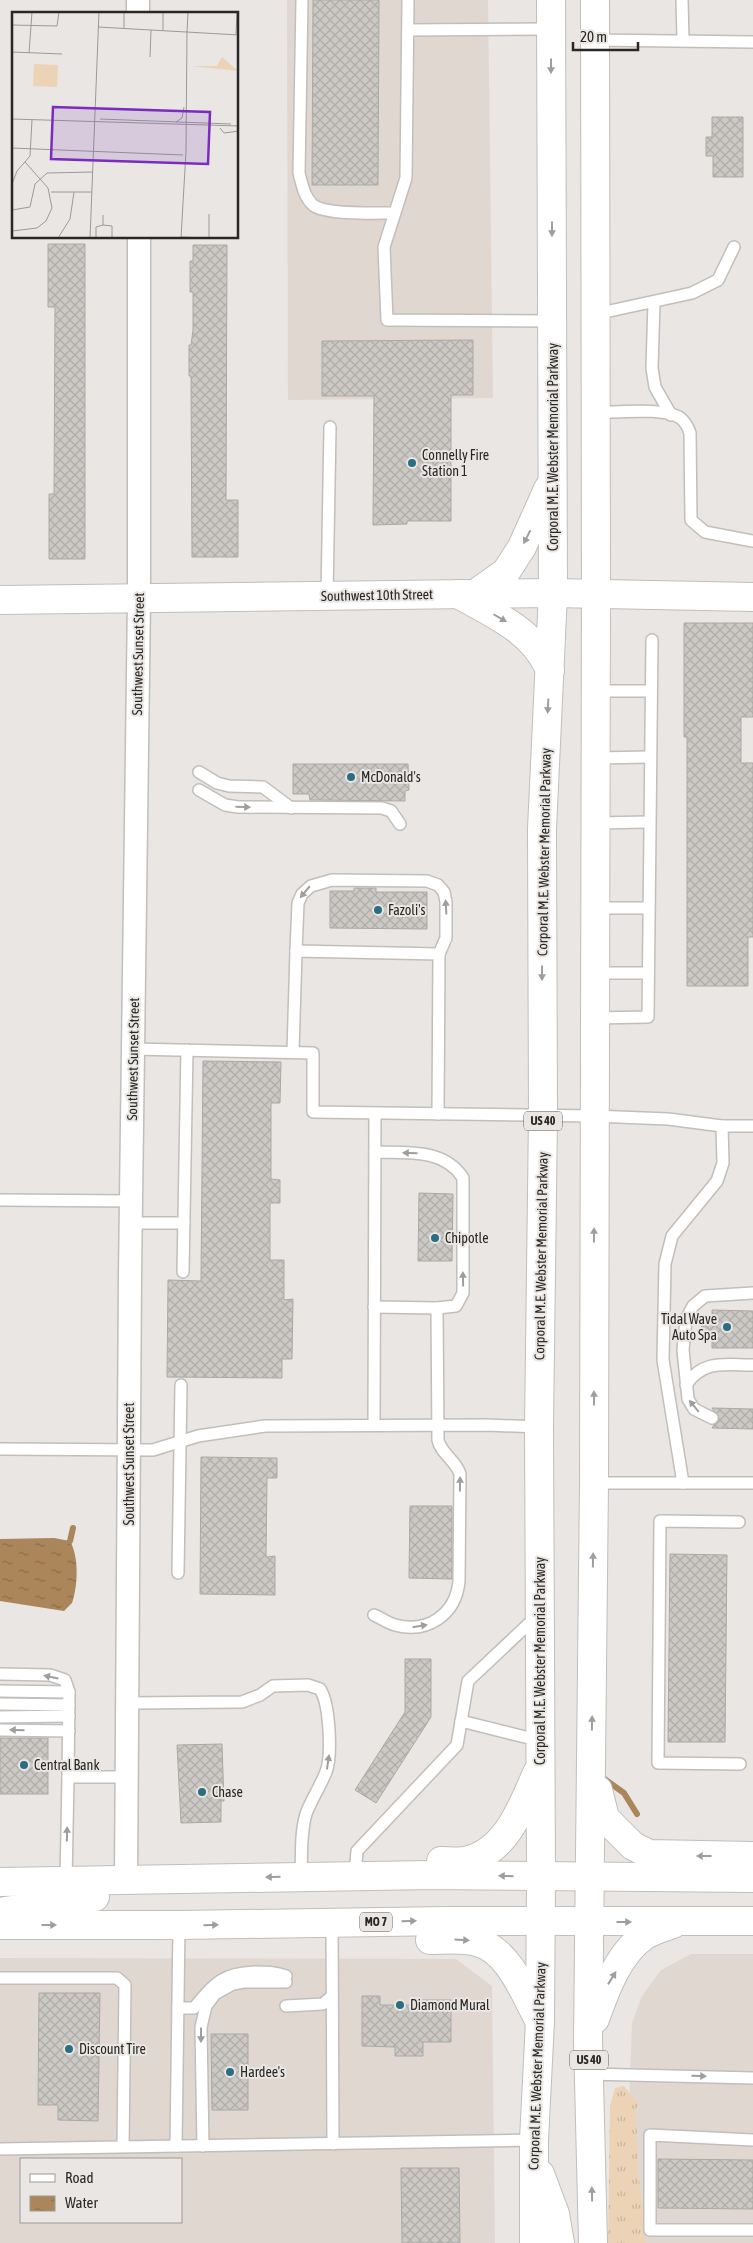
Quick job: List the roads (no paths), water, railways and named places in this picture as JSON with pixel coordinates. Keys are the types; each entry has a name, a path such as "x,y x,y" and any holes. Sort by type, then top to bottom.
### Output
{"main road":[{"name":"Corporal M.E. Webster Memorial Parkway","path":"534,2243 534,2149 540,2021 541,1921 539,1427 543,1116 542,829 554,593 551,0"},
{"name":"US 40","path":"593,2243 588,2040 594,1483 596,758 595,0"},
{"path":"552,321 596,314"},
{"path":"550,670 536,646 517,628 466,594 506,572 536,518 553,476"},
{"name":"Southwest 10th Street","path":"0,600 554,593 753,597"},
{"path":"367,1876 412,1862 465,1861 489,1850 511,1826 524,1804 541,1753"},
{"path":"592,1754 605,1818 633,1846 649,1854 753,1856"},
{"path":"0,1882 301,1876 753,1878"},
{"path":"0,1912 69,1900 102,1897 118,1892 126,1880"},
{"name":"MO 7","path":"0,1924 179,1925 340,1922 753,1921"},
{"path":"340,1922 372,1940 479,1942 495,1951 512,1969 540,2021"},
{"path":"588,2040 606,1988 629,1952 644,1936 680,1922"},
{"path":"534,2149 555,2214 560,2243"},
{"path":"529,2243 534,2212"}],"street":[{"name":"Southwest Sunset Street","path":"126,1880 131,1223 139,598 139,239"}],"lane":[{"path":"302,0 299,173 303,190 314,206 330,210 394,213"},
{"path":"408,0 406,178 384,248 387,320 552,321"},
{"path":"682,0 683,40"},
{"path":"408,30 551,29"},
{"path":"595,40 753,42"},
{"path":"596,314 692,293 718,280 734,247"},
{"path":"654,302 652,368 655,387 671,415"},
{"path":"596,412 662,413 680,418 687,424 690,433 691,520 705,532 753,541"},
{"path":"327,596 330,427"},
{"path":"594,1018 648,1017 652,640"},
{"path":"596,691 651,691"},
{"path":"596,758 650,757"},
{"path":"199,772 217,783 229,786 263,787 291,808"},
{"path":"199,790 225,805 291,808 382,808 391,811 400,824"},
{"path":"595,823 649,822"},
{"path":"293,1052 298,903 302,894 311,886 332,880 427,881 438,885 444,892 446,902 446,938 438,954 438,1114"},
{"path":"595,908 648,908"},
{"path":"296,951 438,954"},
{"path":"594,974 648,973"},
{"path":"133,1049 313,1053 312,1112 594,1116 668,1119 722,1126 753,1126"},
{"path":"183,1272 187,1050"},
{"path":"374,1425 375,1114"},
{"path":"683,1483 663,1360 665,1264 672,1236 718,1182 723,1163 722,1126"},
{"path":"374,1307 437,1308 456,1306 463,1293 463,1178 458,1170 427,1153 375,1152"},
{"path":"0,1200 132,1201"},
{"path":"131,1223 184,1223"},
{"path":"712,1418 694,1409 688,1399 683,1350 686,1319 693,1306 705,1296 753,1293"},
{"path":"374,1615 393,1625 418,1628 442,1617 452,1607 458,1593 460,1474 454,1461 439,1445 437,1308"},
{"path":"686,1385 700,1369 709,1366 753,1366"},
{"path":"178,1573 181,1385"},
{"path":"0,1449 153,1450 198,1436 265,1426 438,1425 539,1427"},
{"path":"594,1483 753,1483"},
{"path":"740,1522 660,1521 658,1763 740,1764"},
{"path":"367,1876 357,1851 458,1745 468,1680 540,1613"},
{"path":"0,1674 50,1675 65,1680 69,1692 66,1882"},
{"path":"128,1703 242,1702 260,1695 273,1686 298,1685 314,1686 324,1696 329,1752 326,1771 310,1806 302,1839 301,1876"},
{"path":"0,1692 69,1692"},
{"path":"0,1704 69,1711"},
{"path":"0,1717 69,1711"},
{"path":"461,1721 541,1753"},
{"path":"0,1730 69,1731"},
{"path":"68,1777 127,1777"},
{"path":"333,2144 332,1996 340,1922"},
{"path":"176,2146 179,1925"},
{"path":"178,2008 194,2008 220,1980 236,1973 276,1972 286,1979 233,1984 215,1994 206,2006 201,2027 203,2146"},
{"path":"0,1978 117,1978 125,1985 123,2146"},
{"path":"286,2006 323,2004 332,1996"},
{"path":"589,2074 753,2078"},
{"path":"753,2140 650,2135 650,2230 753,2230"},
{"path":"0,2149 333,2144 534,2149"}],"water":[{"path":"54,1538 70,1541 75,1555 77,1571 72,1603 64,1611 0,1601 0,1539"}],"waterway":[{"path":"70,1541 73,1528"},
{"path":"603,1778 624,1793 637,1814"}],"place":[{"name":"Connelly Fire Station 1","path":"412,463"},
{"name":"McDonald's","path":"351,777"},
{"name":"Fazoli's","path":"378,910"},
{"name":"Chipotle","path":"435,1238"},
{"name":"Tidal Wave Auto Spa","path":"727,1327"},
{"name":"Central Bank","path":"24,1765"},
{"name":"Chase","path":"202,1792"},
{"name":"Diamond Mural","path":"400,2005"},
{"name":"Discount Tire","path":"69,2049"},
{"name":"Hardee's","path":"230,2072"}]}
